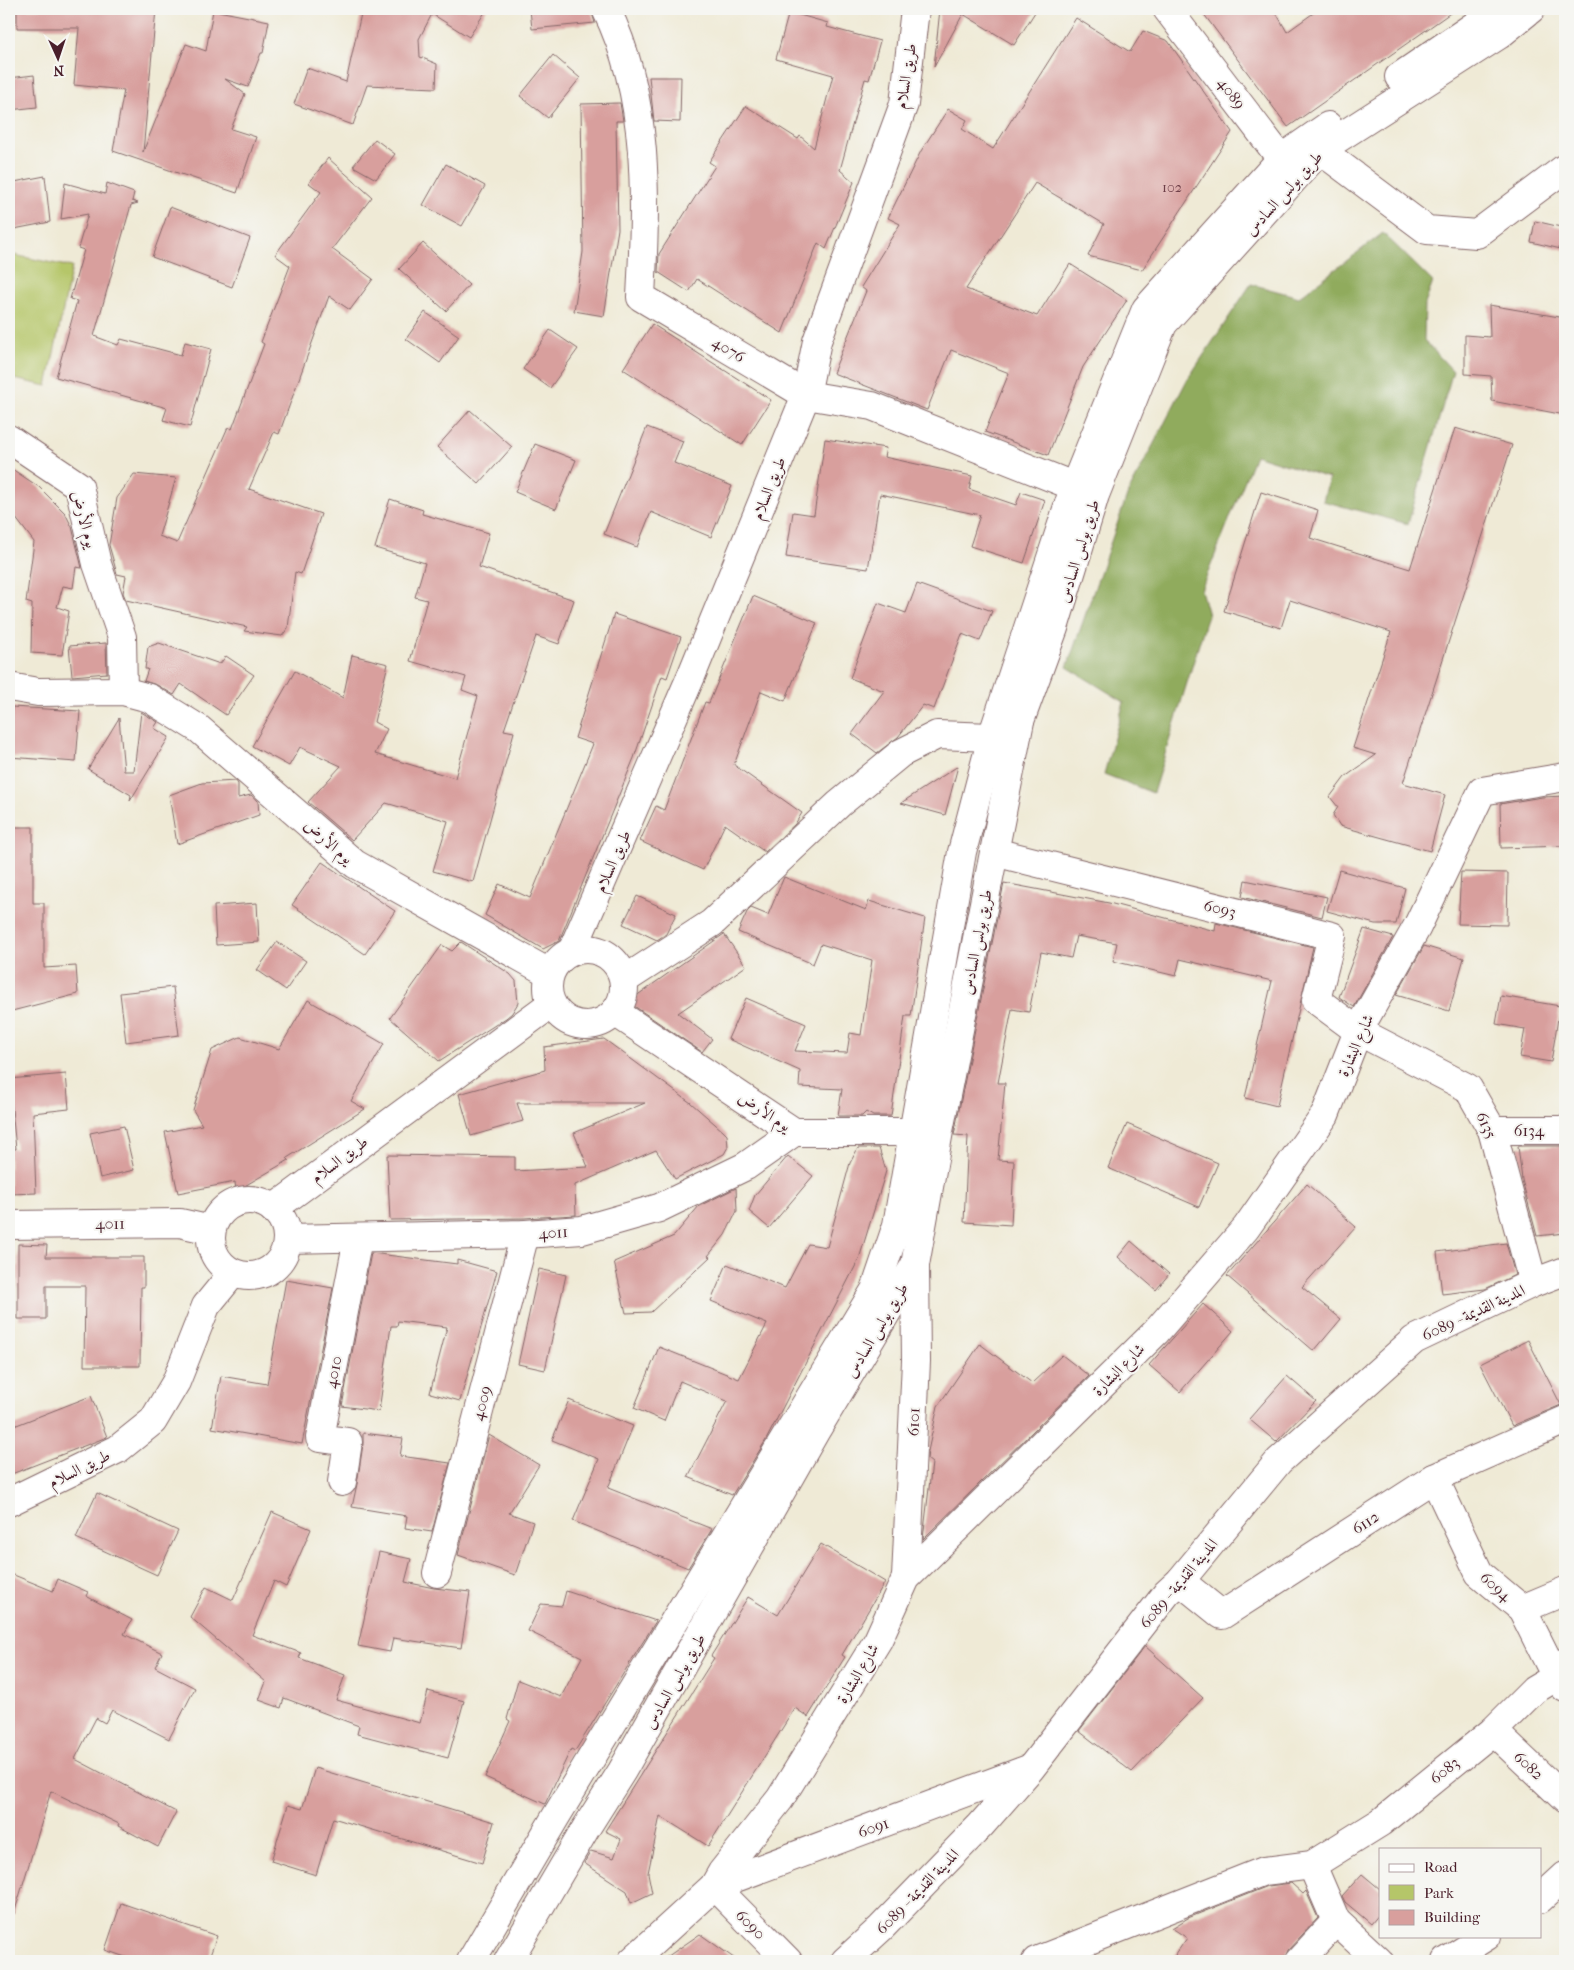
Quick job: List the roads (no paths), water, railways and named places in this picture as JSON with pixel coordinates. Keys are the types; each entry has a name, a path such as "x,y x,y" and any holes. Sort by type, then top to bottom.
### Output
{"street":[{"name":"4076","path":"606,9 631,76 644,148 641,297 806,395 872,406 1085,490"},
{"name":"طريق السلام","path":"572,951 692,674 806,395 817,341 904,104 916,9"},
{"name":"4089","path":"1167,9 1289,169"},
{"name":"طريق بولس السادس","path":"1289,169 1499,35 1531,9"},
{"name":"طريق بولس السادس","path":"472,1961 555,1818 875,1290 897,1225 962,852 992,737 1085,490 1146,309 1289,169 1494,10"},
{"path":"1320,150 1427,230 1435,231 1477,234 1565,168"},
{"name":"يوم الأرض","path":"9,439 79,486 97,564 122,637 123,691"},
{"name":"طريق بولس السادس","path":"508,1961 586,1828 622,1771 815,1432 915,1266 939,1131 1020,721 1054,628 1085,490"},
{"name":"يوم الأرض","path":"9,687 38,692 123,691 149,698 199,729 355,864 550,973"},
{"path":"624,980 712,923 838,804 901,753 937,735 992,737 1020,721"},
{"name":"شارع البشارة","path":"632,1961 714,1886 722,1872 780,1799 878,1640 906,1578 1156,1332 1246,1228 1325,1114 1358,1031 1417,927 1482,791 1565,777"},
{"name":"6093","path":"994,852 1332,936 1316,1000 1358,1031"},
{"path":"585,949 598,951 610,958 619,968 624,980 622,1001 615,1012 603,1022 590,1026 577,1025 558,1015 551,1004 547,986 550,973 561,958 572,951 585,949"},
{"name":"طريق السلام","path":"274,1208 551,1004"},
{"name":"يوم الأرض","path":"615,1012 794,1132 912,1133 939,1131"},
{"name":"6135","path":"1358,1031 1468,1088 1492,1130 1533,1283"},
{"name":"6134","path":"1492,1130 1565,1130"},
{"name":"4011","path":"287,1239 525,1234 582,1230 659,1208 746,1166 794,1132"},
{"path":"249,1200 262,1202 274,1208 286,1228 285,1251 279,1262 270,1270 258,1275 246,1276 233,1273 222,1266 214,1256 211,1243 211,1230 216,1218 225,1208 236,1202 249,1200"},
{"name":"4011","path":"9,1225 180,1223 211,1230"},
{"name":"4009","path":"436,1573 525,1234"},
{"name":"4010","path":"342,1482 348,1442 320,1438 358,1238"},
{"name":"6101","path":"906,1578 916,1361 915,1266"},
{"name":"المدينة القديمة - 6089","path":"844,1961 881,1928 961,1846 1031,1768 1167,1593 1180,1581 1279,1461 1414,1340 1533,1283 1565,1272"},
{"name":"طريق السلام","path":"9,1502 118,1449 153,1421 176,1382 206,1306 233,1273"},
{"name":"6112","path":"1180,1581 1222,1615 1434,1478 1565,1420"},
{"name":"6094","path":"1434,1478 1479,1573 1522,1609 1562,1676"},
{"path":"1522,1609 1565,1591"},
{"name":"6083","path":"1036,1961 1264,1871 1312,1865 1381,1822 1493,1731 1534,1690 1562,1676"},
{"name":"6082","path":"1493,1731 1565,1799"},
{"name":"6091","path":"714,1886 1031,1768"},
{"path":"1312,1865 1336,1921 1379,1961"},
{"path":"1542,1897 1565,1876"},
{"name":"6090","path":"714,1886 788,1961"},
{"path":"1299,1961 1336,1921"},
{"path":"1447,1961 1484,1938"}]}
